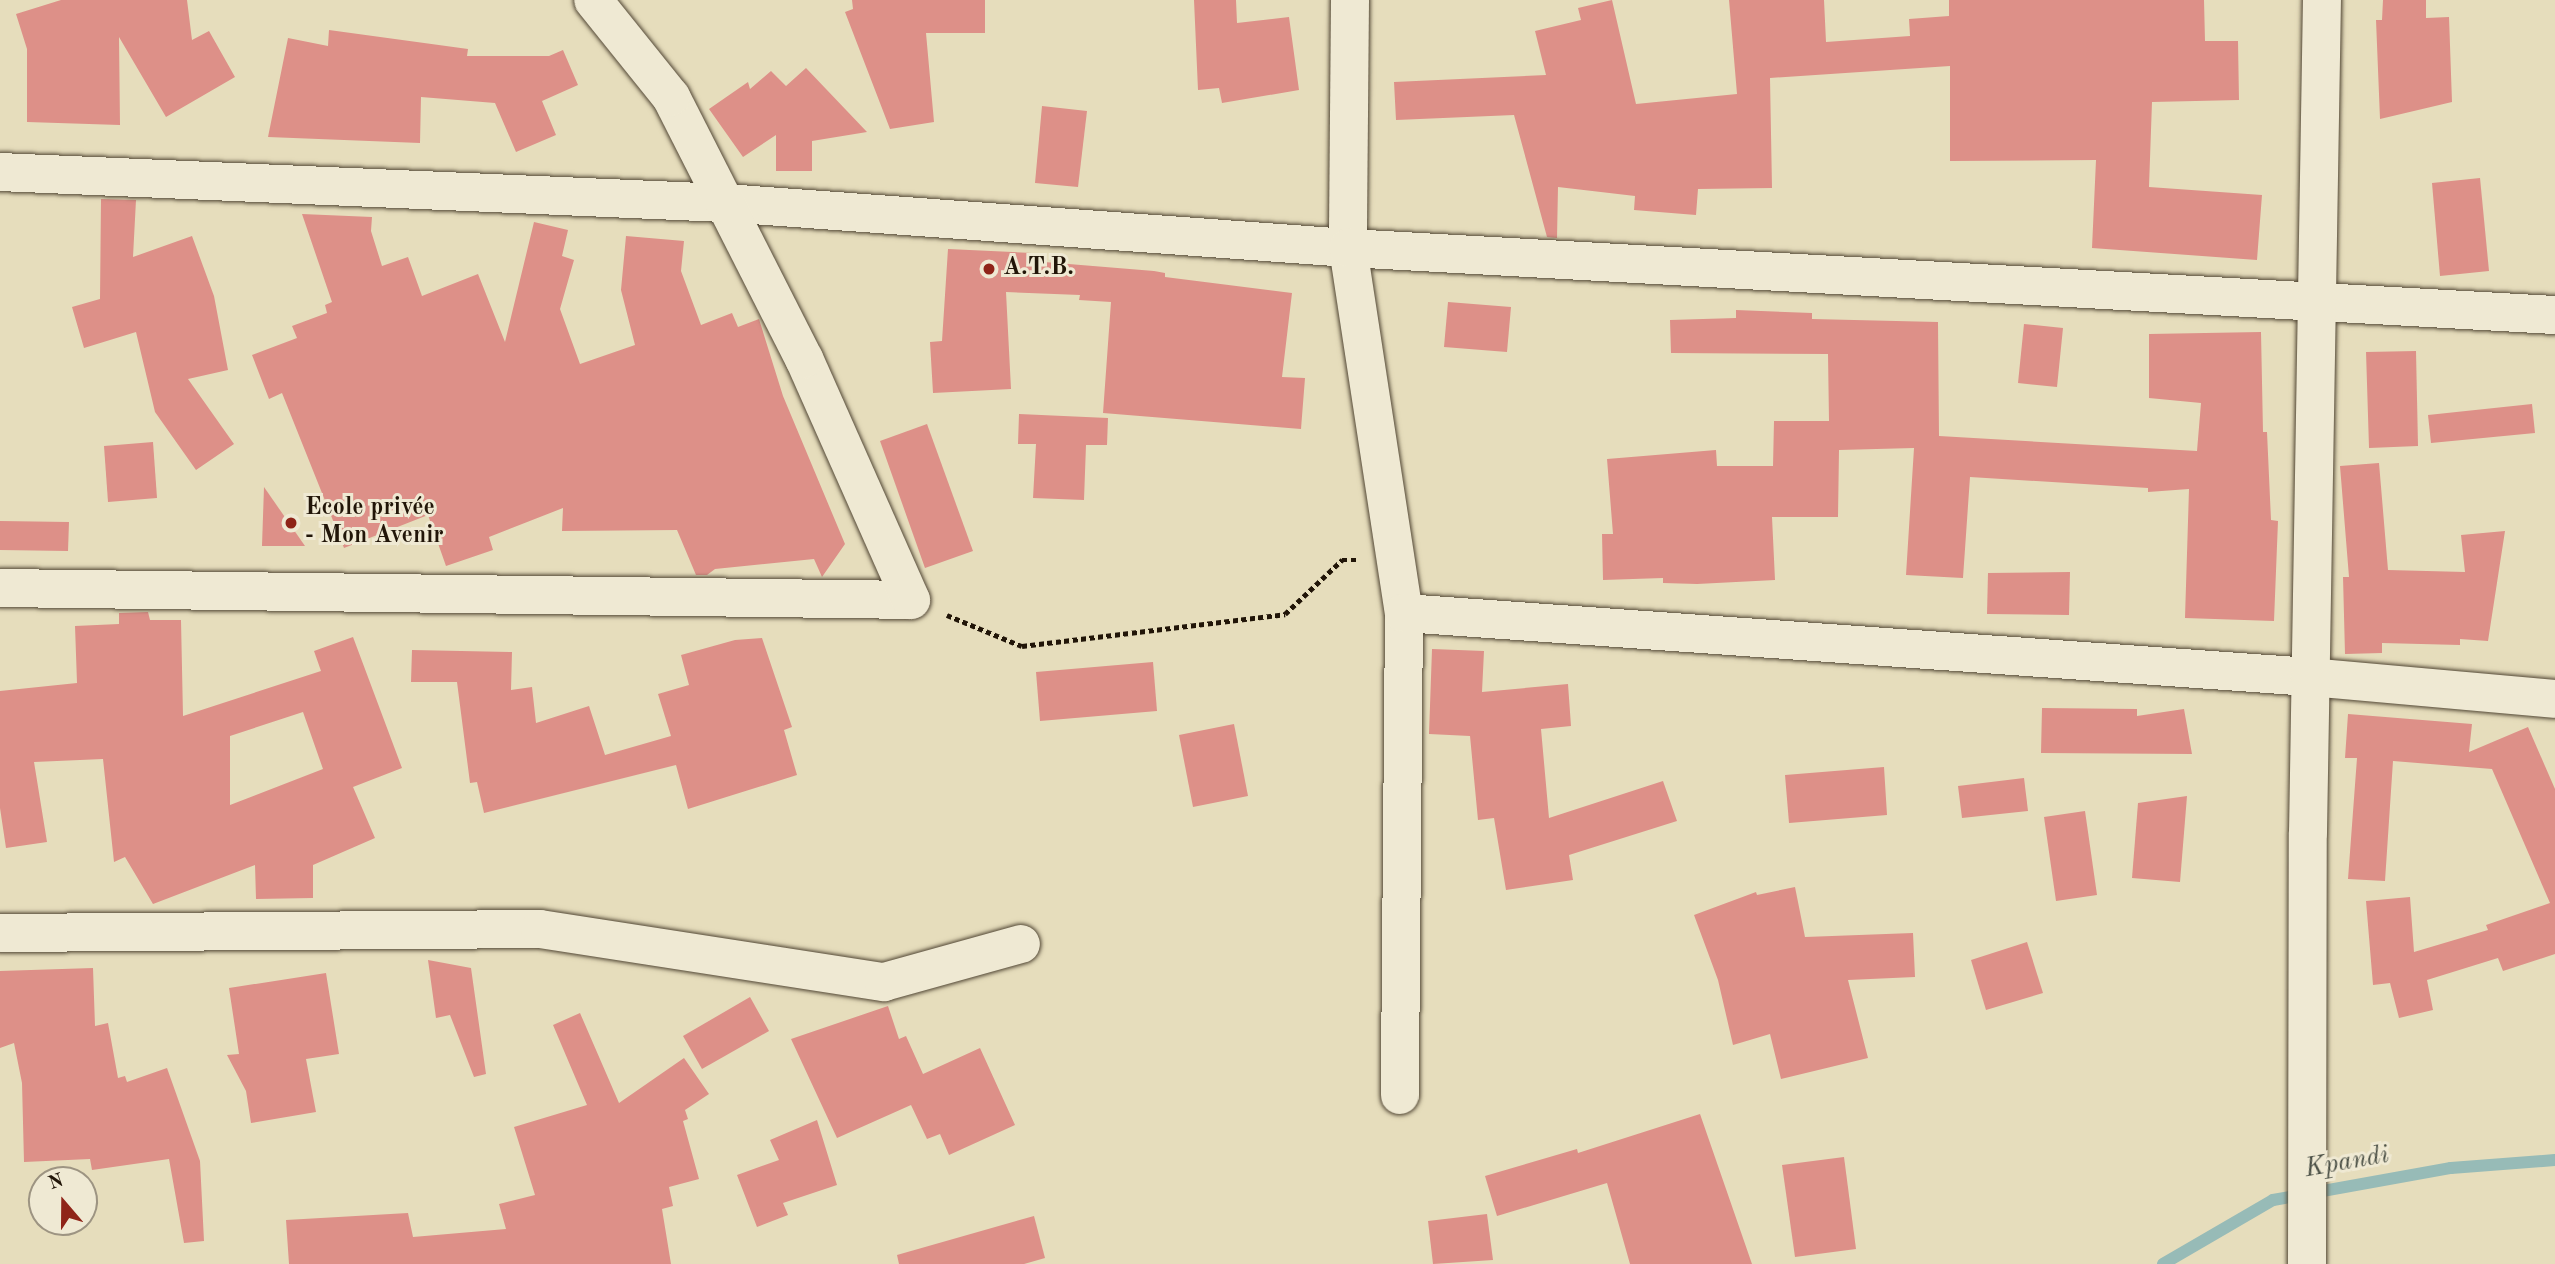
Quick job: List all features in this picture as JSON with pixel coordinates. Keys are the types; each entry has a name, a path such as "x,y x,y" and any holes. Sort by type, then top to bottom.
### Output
{"street":[{"path":"0,588 911,600 804,359 671,97 593,0"},
{"path":"1350,0 1348,248 1404,613 1400,1095"},
{"path":"2307,1264 2310,677 2322,0"},
{"path":"0,172 724,203 1348,248 2317,299 2555,315"},
{"path":"1404,613 2310,677 2555,699"},
{"path":"0,933 540,929 884,982 1021,944"}],"path":[{"path":"911,600 1022,646 1285,614 1342,560 1396,560"}],"building":[{"path":"61,0 187,0 192,40 209,31 235,77 166,117 119,37 120,125 27,122 27,49 16,14"},
{"path":"852,0 985,0 985,33 926,33 934,122 890,129 845,12 853,9"},
{"path":"1194,0 1236,0 1237,23 1289,17 1299,90 1222,103 1219,88 1198,90"},
{"path":"1612,0 1636,104 1737,94 1729,0 1824,0 1826,42 1910,36 1909,19 1949,16 1949,0 2204,0 2205,41 2238,41 2239,100 2152,102 2149,187 2262,195 2257,260 2092,248 2096,160 1950,161 1950,66 1770,78 1772,188 1698,189 1696,215 1634,210 1635,196 1558,187 1557,238 1547,237 1514,115 1396,120 1394,82 1546,75 1535,31 1581,20 1578,8"},
{"path":"2383,0 2426,0 2426,18 2449,17 2452,102 2380,119 2376,20 2382,20"},
{"path":"329,30 468,49 467,56 549,56 563,50 578,85 542,101 556,135 516,152 495,103 421,97 420,143 268,137 288,38 328,46"},
{"path":"806,68 867,132 812,141 812,171 776,171 776,135 743,157 709,109 748,82 750,89 771,71 786,86"},
{"path":"1042,106 1087,111 1078,187 1035,183"},
{"path":"2480,178 2489,271 2440,276 2432,183"},
{"path":"101,199 136,200 133,257 192,236 214,296 228,370 188,379 234,444 196,470 155,412 136,332 84,348 72,307 100,299"},
{"path":"302,214 372,217 371,231 382,266 408,257 422,296 478,274 505,342 534,222 568,230 562,256 574,260 560,309 580,364 635,345 621,290 626,236 684,241 681,271 701,325 732,313 738,327 759,319 783,396 845,544 822,577 814,559 715,569 707,575 696,575 677,530 562,531 563,508 489,537 493,550 446,566 428,515 344,548 282,393 269,399 252,355 297,338 292,326 327,313 325,305 332,302"},
{"path":"948,249 1032,253 1032,261 1154,271 1165,273 1165,277 1292,293 1282,377 1305,378 1301,429 1103,413 1111,302 1079,300 1080,295 1006,292 1011,389 933,393 930,342 942,341"},
{"path":"1448,302 1511,307 1507,352 1444,347"},
{"path":"1736,310 1812,313 1812,319 1938,322 1939,436 2197,451 2201,403 2149,398 2149,334 2261,332 2263,432 2267,432 2271,520 2278,521 2274,621 2185,618 2189,489 2148,492 2148,488 1970,477 1963,578 1906,575 1914,448 1839,450 1838,517 1772,517 1775,580 1697,584 1663,583 1663,578 1603,580 1602,534 1613,534 1607,459 1716,450 1717,466 1773,466 1774,421 1829,421 1828,354 1671,353 1670,320 1736,318"},
{"path":"2024,324 2063,328 2057,387 2018,383"},
{"path":"2416,351 2418,446 2369,448 2366,352"},
{"path":"2532,404 2535,433 2431,443 2428,415"},
{"path":"1019,414 1108,418 1107,445 1086,445 1084,500 1033,498 1036,444 1018,444"},
{"path":"927,424 973,551 925,568 880,441"},
{"path":"153,442 157,498 108,502 104,446"},
{"path":"2379,463 2388,570 2465,572 2461,535 2505,531 2488,641 2460,639 2460,645 2382,643 2382,653 2345,654 2343,577 2349,577 2340,466"},
{"path":"264,487 305,546 262,546"},
{"path":"0,521 69,522 68,551 0,550"},
{"path":"2070,572 2069,615 1987,614 1988,573"},
{"path":"148,612 150,620 181,620 183,716 321,671 314,651 353,637 402,768 353,787 375,838 313,865 313,898 256,899 255,865 153,904 125,857 114,862 103,759 34,762 47,842 6,848 0,808 0,691 77,683 75,626 119,624 119,613","holes":["303,712 323,769 230,805 230,736"]},
{"path":"762,638 792,727 784,730 797,775 688,809 676,765 484,813 477,782 470,783 457,682 411,682 412,650 512,652 511,690 532,687 536,723 589,706 605,755 671,736 658,694 689,685 681,655 735,640"},
{"path":"1432,649 1484,651 1482,692 1568,684 1571,726 1541,729 1549,818 1663,781 1677,821 1569,855 1573,880 1506,890 1494,818 1478,820 1470,736 1429,734"},
{"path":"1153,662 1157,711 1040,721 1036,672"},
{"path":"2042,708 2137,709 2137,716 2184,709 2192,754 2041,753"},
{"path":"2348,714 2472,724 2469,752 2528,727 2555,789 2555,954 2503,971 2498,958 2427,980 2433,1010 2399,1018 2390,983 2373,985 2366,901 2410,897 2414,952 2488,930 2486,925 2550,903 2492,769 2393,761 2385,881 2348,879 2357,758 2345,758"},
{"path":"1234,724 1248,796 1193,807 1179,735"},
{"path":"1884,767 1887,815 1789,823 1785,775"},
{"path":"2024,778 2028,811 1962,818 1958,786"},
{"path":"2187,796 2180,882 2132,878 2138,803"},
{"path":"2085,811 2097,895 2056,901 2044,817"},
{"path":"1795,887 1805,937 1913,933 1915,977 1848,980 1868,1058 1781,1079 1770,1034 1733,1045 1718,980 1694,915 1756,892 1757,895"},
{"path":"2027,942 2043,993 1986,1010 1971,960"},
{"path":"428,960 471,968 486,1074 474,1077 450,1015 436,1018"},
{"path":"93,968 95,1026 108,1023 118,1078 125,1076 127,1082 167,1068 200,1161 204,1241 184,1243 169,1159 98,1169 98,1166 91,1166 90,1159 24,1162 22,1083 14,1043 0,1048 0,971"},
{"path":"326,973 339,1054 306,1059 316,1112 251,1123 246,1091 227,1055 239,1054 229,988"},
{"path":"750,997 769,1031 702,1069 683,1036"},
{"path":"888,1006 899,1039 906,1036 923,1074 980,1048 1015,1125 949,1155 940,1134 927,1139 911,1105 837,1138 791,1039"},
{"path":"580,1013 619,1103 684,1058 709,1094 685,1110 688,1119 683,1121 699,1179 669,1187 673,1206 662,1209 671,1264 289,1264 286,1220 408,1213 413,1237 506,1229 499,1204 535,1195 514,1127 587,1105 553,1025"},
{"path":"1700,1114 1752,1264 1630,1264 1607,1183 1497,1216 1485,1176 1577,1149 1578,1153"},
{"path":"817,1120 837,1185 783,1203 788,1215 757,1227 737,1175 779,1160 770,1140"},
{"path":"1844,1157 1856,1249 1795,1257 1782,1165"},
{"path":"1487,1214 1493,1260 1433,1264 1428,1221"},
{"path":"1034,1216 1045,1258 1024,1264 899,1264 897,1255"}],"waterway":[{"name":"Kpandi","path":"2163,1264 2273,1200 2451,1168 2555,1160"}],"place":[{"name":"A.T.B.","path":"989,269"},
{"name":"Ecole privée - Mon Avenir","path":"291,523"}]}
